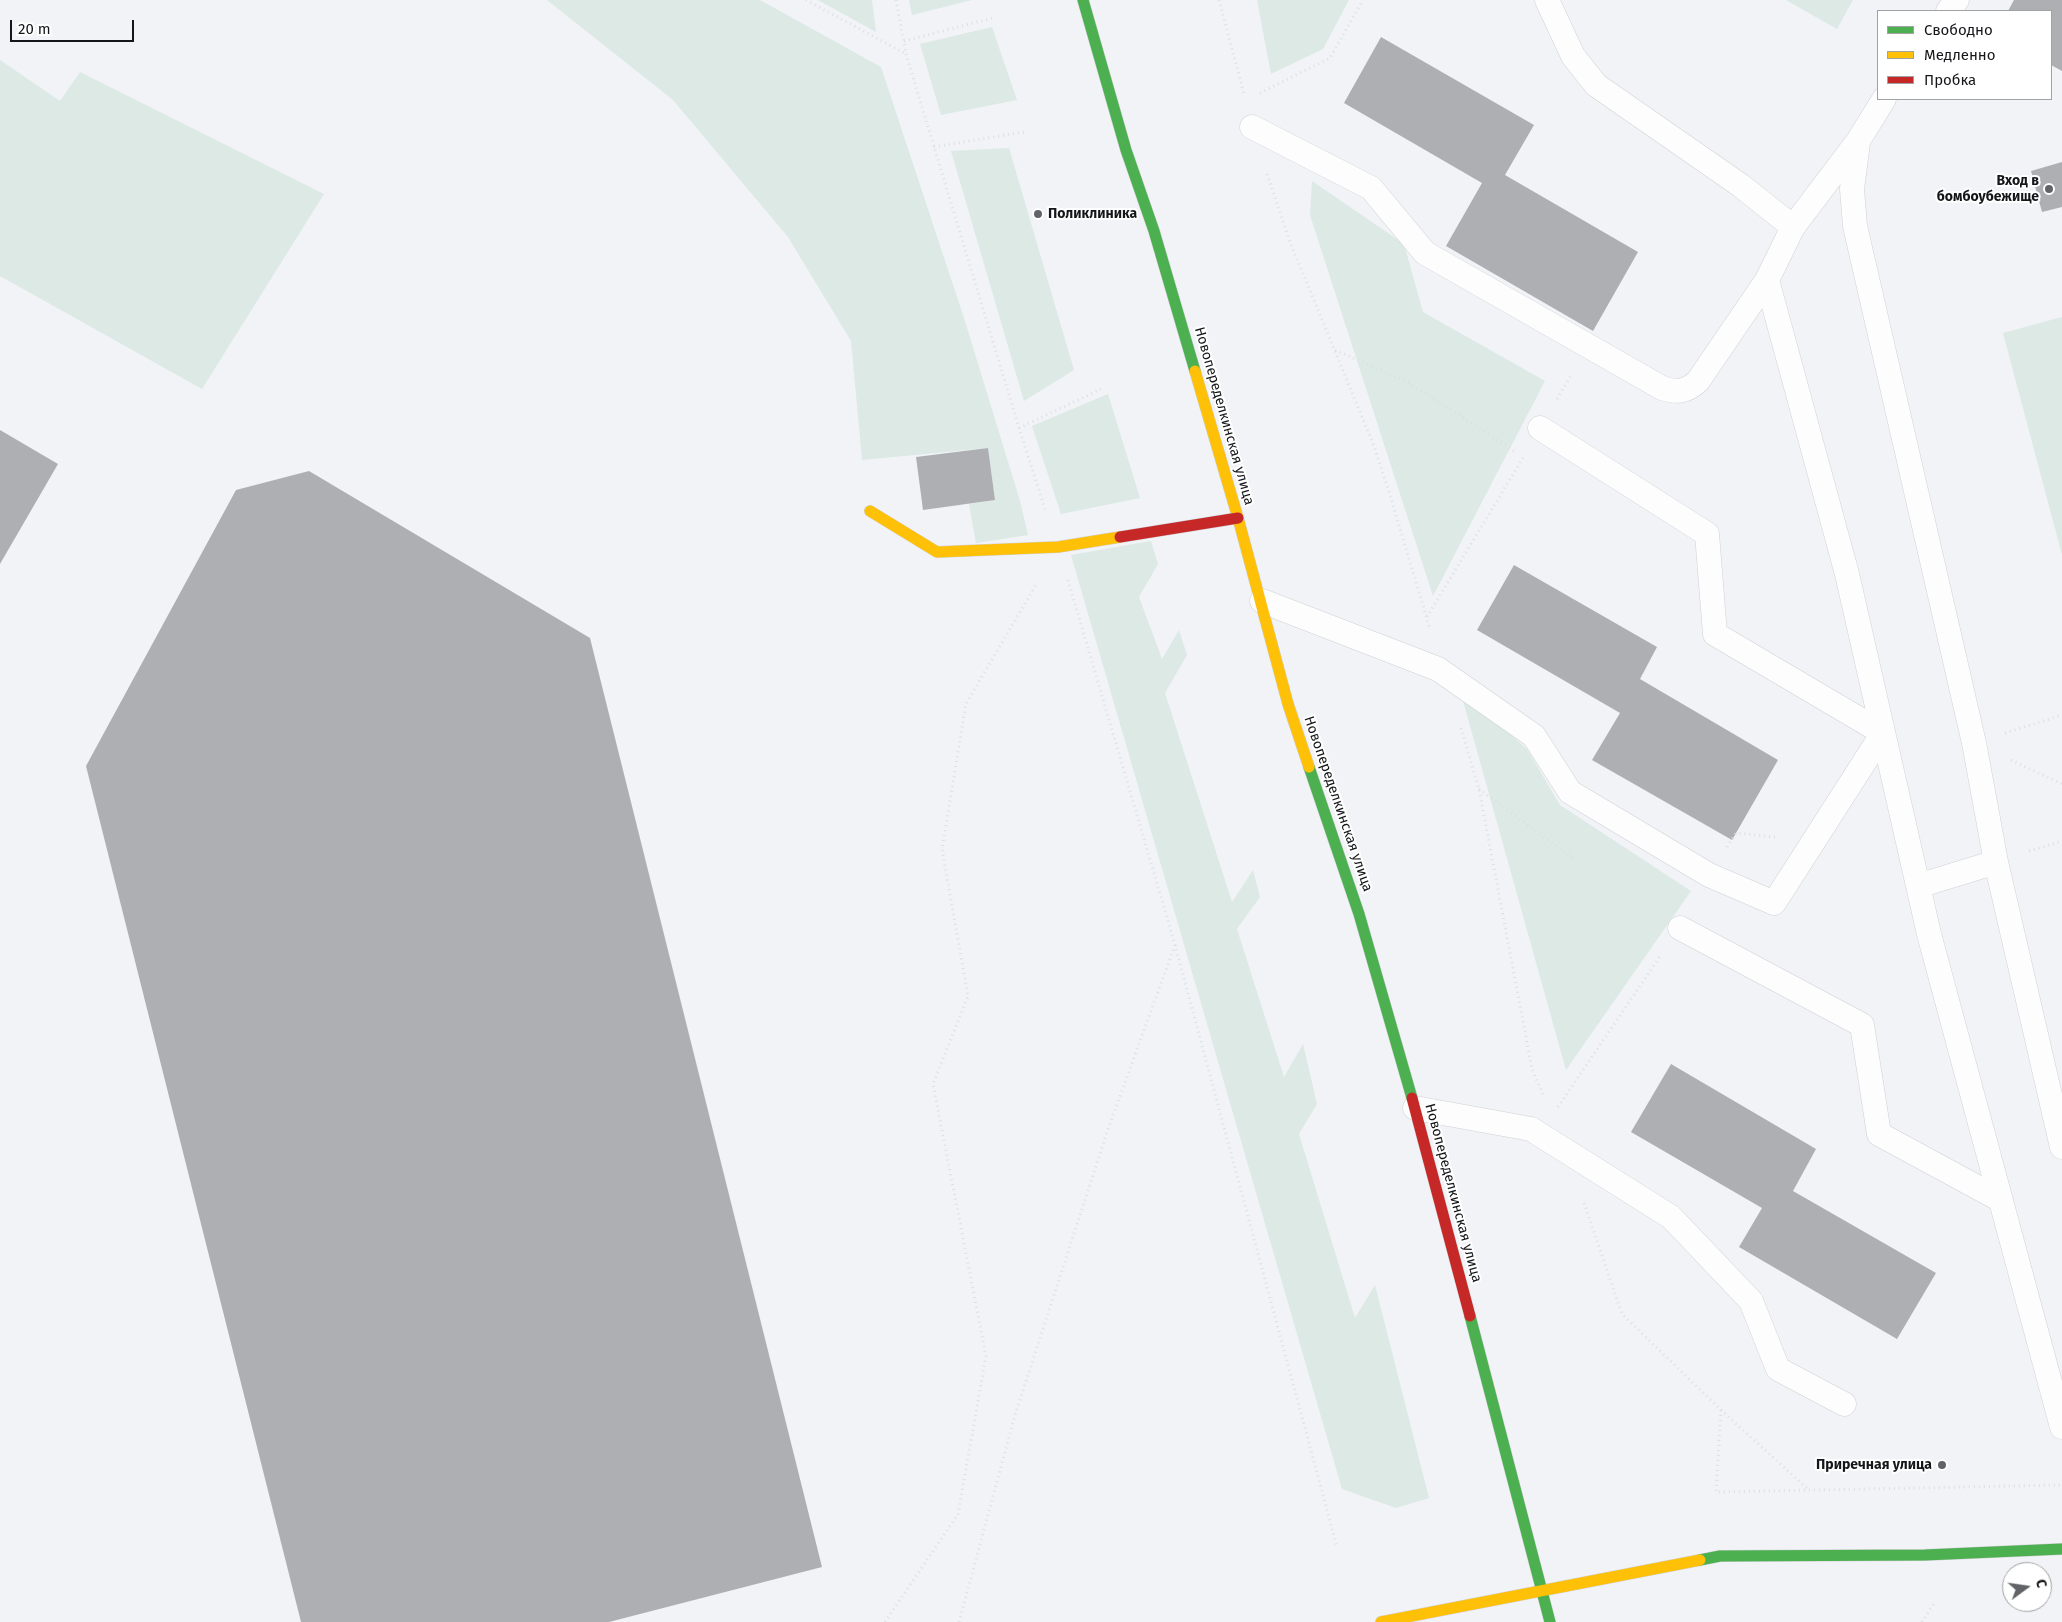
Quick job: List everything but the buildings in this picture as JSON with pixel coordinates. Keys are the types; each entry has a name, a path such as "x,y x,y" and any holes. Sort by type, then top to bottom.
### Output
{"main road":[{"name":"Новопеределкинская улица","path":"1083,0 1126,150 1154,231 1238,518 1262,601 1288,704 1359,914 1415,1108 1550,1622"},
{"path":"870,511 938,552 1058,547 1238,518"},
{"path":"1381,1622 1542,1589 1720,1556 1925,1555 2062,1550"}],"lane":[{"path":"1547,0 1552,6 1572,56 1596,85 1740,186 1793,227"},
{"path":"1949,10 1957,0"},
{"path":"1252,127 1371,188 1425,253 1662,388 1682,392 1698,382 1767,280 1793,227 1858,141 1883,100"},
{"path":"1858,141 1852,189 1854,226 1974,742 1996,862 2062,1148"},
{"path":"1767,280 1848,574 1929,934 2062,1427"},
{"path":"1540,428 1707,534 1714,634 1883,732"},
{"path":"1262,601 1438,669 1534,736 1570,792 1709,875 1774,903 1813,839 1883,732"},
{"path":"1918,886 1996,862"},
{"path":"1680,928 1862,1025 1879,1134 1999,1199"},
{"path":"1415,1108 1531,1129 1671,1217 1751,1301 1778,1369 1844,1404"}],"path":[{"path":"806,0 906,54"},
{"path":"896,0 906,54 1019,428 1058,547 1175,945 1337,1547"},
{"path":"1252,96 1330,58 1362,0"},
{"path":"904,41 993,18"},
{"path":"934,147 1024,132"},
{"path":"1427,617 1589,346"},
{"path":"1334,349 1408,382 1523,457"},
{"path":"1019,428 1101,388"},
{"path":"884,1622 958,1514 986,1356 933,1084 968,996 942,848 966,704 1058,547"},
{"path":"1974,742 2062,715"},
{"path":"1974,742 2062,784"},
{"path":"1479,789 1573,858"},
{"path":"1709,875 1736,833 1813,839"},
{"path":"1558,1108 1680,928"},
{"path":"959,1622 1015,1415 1108,1129 1175,945"},
{"path":"1622,1314 1721,1410 1809,1490"},
{"path":"1721,1410 1716,1492 2062,1485"},
{"path":"1922,1622 1934,1602"}],"shaded area":[{"path":"547,0 760,0 881,67 964,318 1020,501 1028,535 976,543 969,504 995,500 988,448 862,460 851,341 788,237 673,100"},
{"path":"818,0 872,0 876,32"},
{"path":"909,0 972,0 912,15"},
{"path":"1257,0 1349,0 1323,49 1271,74"},
{"path":"1786,0 1853,0 1837,29"},
{"path":"992,27 1017,100 941,115 920,44"},
{"path":"0,60 60,101 80,72 324,194 202,389 0,276"},
{"path":"1009,148 1074,370 1024,401 951,151"},
{"path":"1312,181 1404,244 1423,312 1545,381 1433,596 1310,215"},
{"path":"2062,317 2062,555 2003,333"},
{"path":"1108,394 1140,498 1061,514 1032,426"},
{"path":"1151,541 1158,564 1139,597 1162,659 1179,630 1187,655 1165,693 1232,902 1253,870 1260,897 1237,929 1284,1077 1303,1044 1317,1104 1299,1134 1355,1318 1375,1285 1429,1498 1396,1508 1342,1489 1071,555"},
{"path":"1460,690 1527,749 1560,805 1691,891 1566,1070"}],"traffic: fast":[{"path":"1083,0 1126,150 1154,231 1195,371"},
{"path":"1309,767 1359,914 1412,1098"},
{"path":"1470,1316 1550,1622"},
{"path":"1700,1560 1720,1556 1925,1555 2062,1549"}],"traffic: slow":[{"path":"1195,371 1238,518 1288,704 1309,767"},
{"path":"870,511 937,552 1058,547 1120,537"},
{"path":"1381,1622 1700,1560"}],"traffic: jam":[{"path":"1120,537 1238,518"},
{"path":"1412,1098 1470,1316"}],"place":[{"name":"Вход в бомбоубежище","path":"2049,189"},
{"name":"Поликлиника","path":"1038,214"},
{"name":"Приречная улица","path":"1942,1465"}]}
